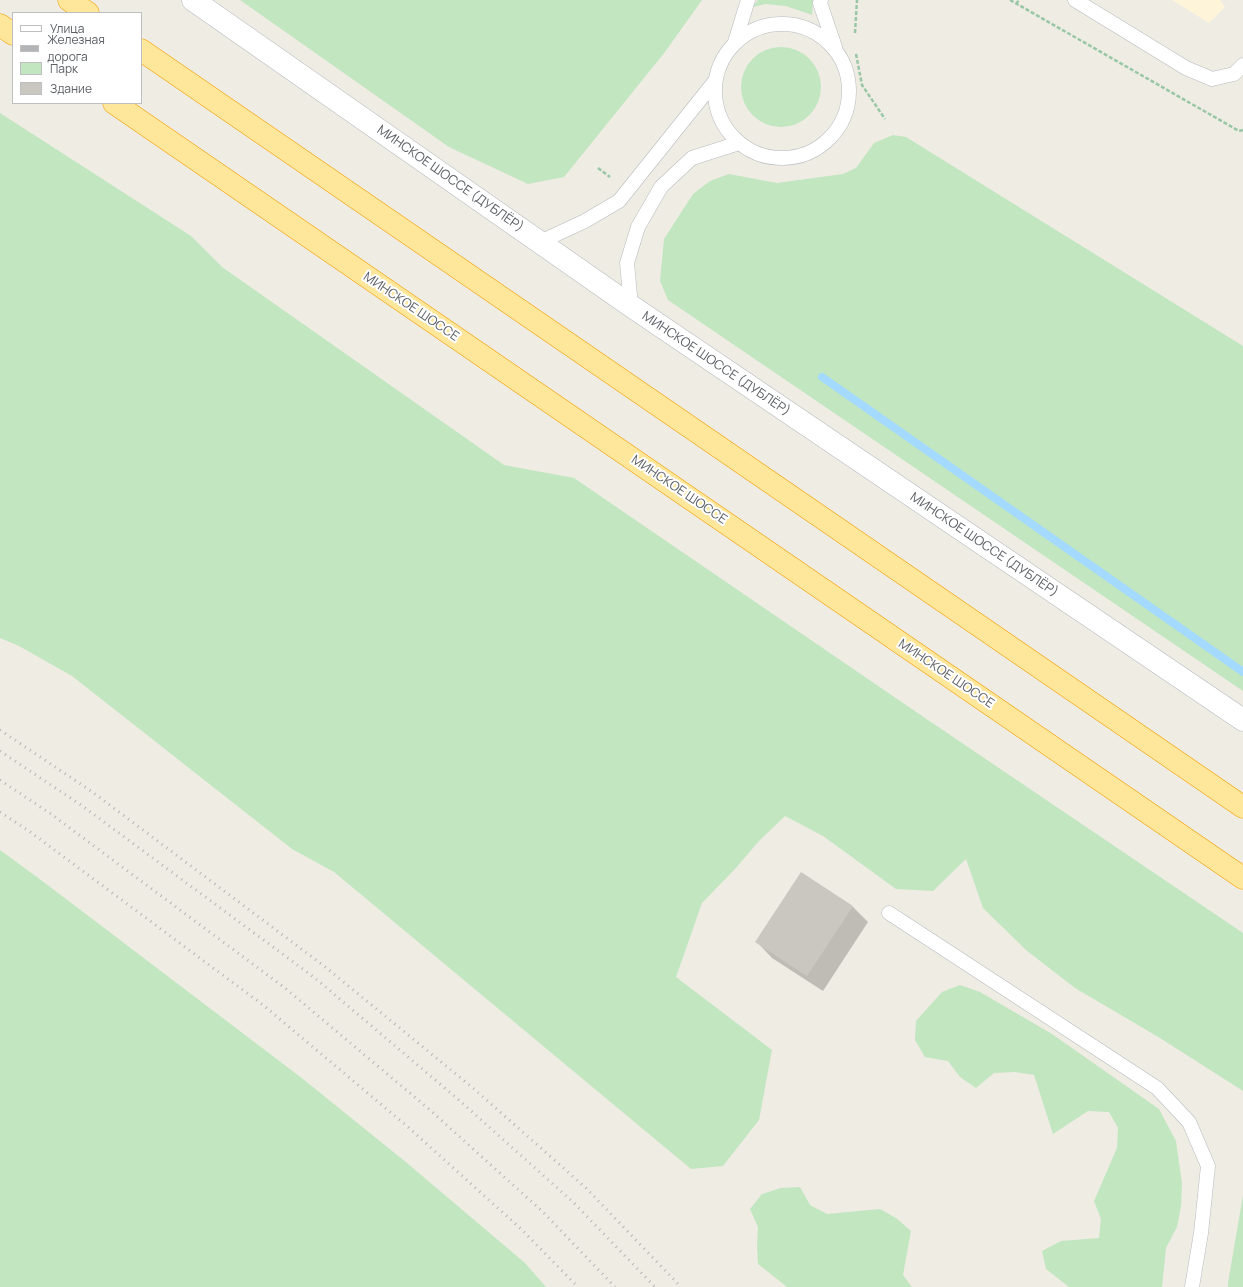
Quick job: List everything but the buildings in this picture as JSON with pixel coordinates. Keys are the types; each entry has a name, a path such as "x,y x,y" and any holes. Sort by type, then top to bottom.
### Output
{"highway":[{"path":"69,0 87,12"},
{"path":"0,25 12,33"},
{"path":"142,51 1243,807"},
{"name":"МИНСКОЕ ШОССЕ","path":"115,104 1243,878"}],"main road":[{"name":"МИНСКОЕ ШОССЕ (ДУБЛЁР)","path":"193,0 631,306 1243,720"}],"lane":[{"path":"736,42 748,0"},
{"path":"715,81 716,104 724,125 738,143 758,154 779,158 800,156 820,146 836,131 846,112 849,90 846,69 836,50 820,4 821,0"},
{"path":"1075,0 1186,68 1212,79 1234,74 1243,65"},
{"path":"540,242 585,221 619,201 715,81 722,60 736,42 754,29 776,23 799,25 820,34 836,50"},
{"path":"631,306 627,263 638,227 661,187 692,158 738,143"},
{"path":"889,912 1157,1088 1189,1122 1208,1166 1201,1233 1192,1287"}],"path":[{"path":"855,38 857,0"},
{"path":"1010,0 1239,131 1243,130"},
{"path":"1016,4 1019,0"},
{"path":"856,52 862,85 885,119"}],"shaded area":[{"path":"1172,0 1220,0 1225,7 1209,23"}],"green space":[{"path":"240,0 702,0 665,52 564,177 528,184 449,147"},
{"path":"758,0 813,0 812,15 786,6 765,4 753,7"},
{"path":"781,47 796,50 809,59 818,72 821,87 818,102 809,115 796,124 781,127 766,124 753,115 744,102 741,87 744,72 753,59 766,50"},
{"path":"0,113 191,236 222,267 504,465 574,478 1243,933 1243,1091 1160,1038 1075,988 1026,950 983,908 966,859 933,891 896,889 823,836 785,816 759,841 735,869 702,903 676,977 772,1050 759,1120 723,1166 691,1169 334,872 292,849 72,676 19,646 0,638"},
{"path":"893,135 906,137 1243,346 1243,691 668,300 660,281 664,239 693,194 710,181 729,174 777,183 843,174 856,168 874,143"},
{"path":"0,850 303,1079 407,1163 525,1263 546,1287 0,1287"},
{"path":"960,985 980,992 1052,1034 1159,1109 1176,1141 1182,1183 1181,1206 1177,1227 1166,1248 1162,1287 1069,1287 1046,1269 1042,1251 1061,1241 1099,1238 1101,1219 1094,1201 1117,1148 1118,1128 1109,1112 1088,1111 1053,1134 1034,1075 1015,1072 994,1073 976,1088 960,1077 948,1061 925,1057 915,1040 916,1021 942,992"},
{"path":"800,1187 810,1205 827,1214 880,1209 896,1218 911,1231 903,1275 912,1287 787,1287 758,1264 758,1227 750,1209 762,1194 781,1188"},
{"path":"1243,1195 1243,1287 1228,1287 1228,1283"}],"waterway":[{"path":"822,377 1243,672"}],"railway":[{"path":"0,730 91,791 324,966 473,1088 586,1188 681,1287"},
{"path":"0,751 81,805 315,978 460,1101 573,1202 655,1287"},
{"path":"0,780 51,814 285,988 430,1110 543,1212 615,1287"},
{"path":"0,812 29,831 263,1005 408,1127 521,1229 578,1287"}]}
